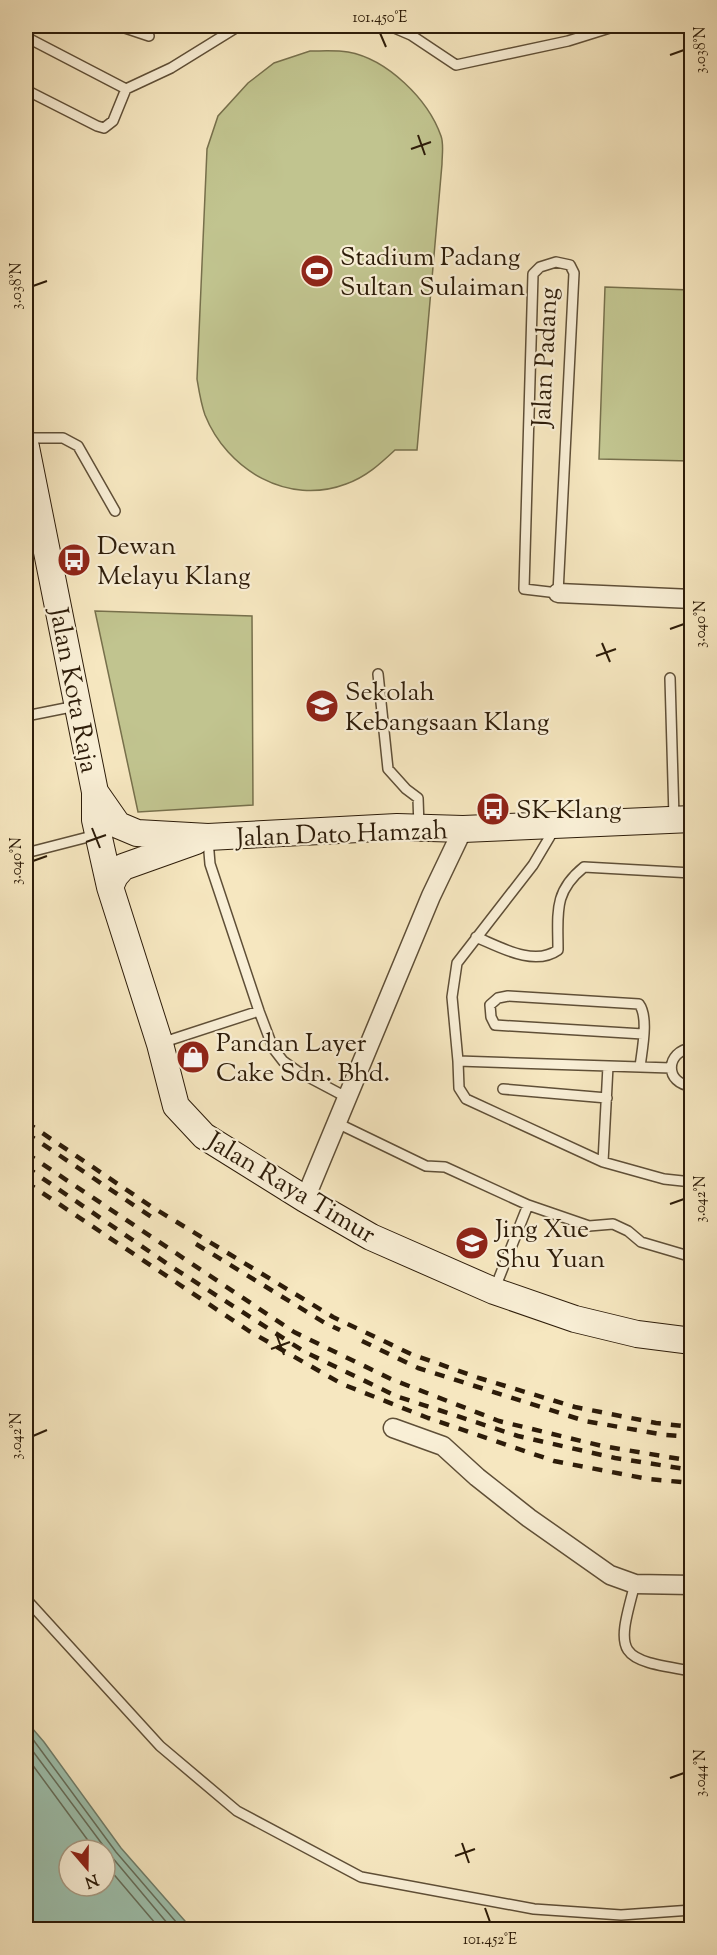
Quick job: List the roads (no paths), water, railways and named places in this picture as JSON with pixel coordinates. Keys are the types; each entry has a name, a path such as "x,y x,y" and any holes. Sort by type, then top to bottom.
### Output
{"main road":[{"name":"Jalan Kota Raja","path":"26,447 95,792"},
{"name":"Jalan Raya Timur","path":"95,792 94,820 110,887 160,1044 176,1106 204,1137 371,1237 494,1291 575,1320 686,1343"},
{"path":"95,792 118,825 137,833 208,837"},
{"name":"Jalan Dato Hamzah","path":"208,837 419,827 463,829 556,826 683,819"},
{"path":"110,887 115,876 123,867 208,837"}],"street":[{"name":"Jalan Padang","path":"558,592 692,599"},
{"path":"305,1199 431,896 463,829"},
{"path":"393,1428 443,1446 477,1477 547,1531 610,1575 635,1584 692,1585"}],"lane":[{"path":"119,26 149,36"},
{"path":"26,90 104,128 113,121 126,89 171,68 239,26"},
{"path":"390,26 411,35 456,65 568,41 615,26"},
{"path":"26,37 126,89"},
{"name":"Jalan Padang","path":"556,262 566,263 573,268 574,273 558,592 524,589 533,274 540,267 556,262"},
{"path":"26,438 63,438 78,446 115,511"},
{"path":"378,674 388,768 406,789 418,798 419,827"},
{"path":"670,678 683,819"},
{"path":"26,716 78,705"},
{"path":"556,826 533,865 456,963 452,997 459,1088 466,1099 603,1162 664,1179 692,1182"},
{"path":"26,853 98,835"},
{"path":"208,837 210,864 273,1047 283,1061 297,1071 348,1098"},
{"path":"476,937 524,956 548,958 558,951 558,916 562,891 570,878 584,867 692,873"},
{"path":"640,1067 643,1034 644,1011 639,1004 508,996 498,998 490,1005 491,1017 495,1025 643,1034"},
{"path":"160,1044 259,1011"},
{"path":"692,1048 679,1052 671,1068 676,1080 681,1084 692,1086"},
{"path":"458,1061 671,1068"},
{"path":"603,1162 608,1066"},
{"path":"502,1089 607,1098"},
{"path":"337,1123 426,1166 445,1167 528,1205 589,1226 613,1224 628,1231 641,1242 692,1257"},
{"path":"494,1291 528,1205"},
{"path":"635,1584 624,1623 624,1647 636,1659 692,1671"},
{"path":"26,1599 160,1746 237,1811 361,1877 534,1909 621,1915 692,1910"}],"water":[{"path":"26,1721 44,1742 114,1838 57,1838 57,1898 117,1898 117,1842 192,1929 26,1929"}],"railway":[{"path":"26,1122 152,1207 333,1317 411,1354 479,1378 575,1407 656,1423 692,1427"},
{"path":"26,1133 153,1218"},
{"path":"26,1153 294,1332 391,1379 499,1421 602,1446 692,1461"},
{"path":"26,1167 172,1267 305,1352 396,1396 518,1436 615,1458 692,1470"},
{"path":"26,1182 249,1331 342,1384 428,1418 554,1461 648,1479 692,1483"},
{"path":"196,1244 340,1330"},
{"path":"362,1341 418,1368 585,1421 665,1435 692,1437"}],"place":[{"name":"Stadium Padang Sultan Sulaiman","path":"317,271"},
{"name":"Dewan Melayu Klang","path":"74,560"},
{"name":"Sekolah Kebangsaan Klang","path":"322,706"},
{"name":"SK Klang","path":"493,809"},
{"name":"Pandan Layer Cake Sdn. Bhd.","path":"193,1057"},
{"name":"Jing Xue Shu Yuan","path":"472,1243"}]}
